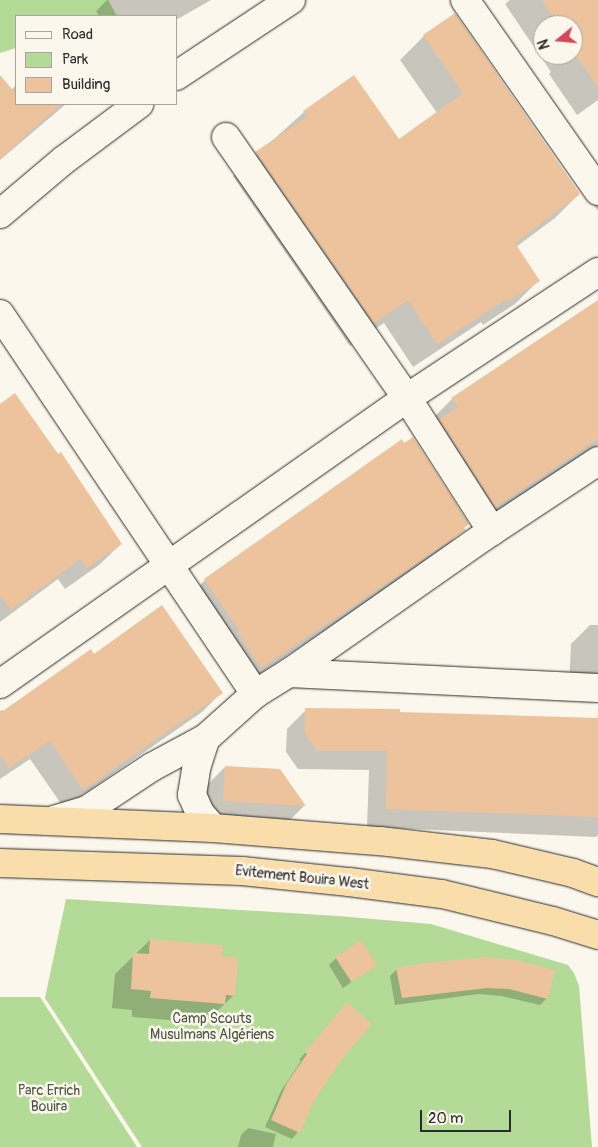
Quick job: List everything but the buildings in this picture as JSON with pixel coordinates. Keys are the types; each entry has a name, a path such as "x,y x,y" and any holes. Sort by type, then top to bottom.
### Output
{"highway":[{"path":"0,819 213,828 380,841 492,854 573,873 598,882"},
{"name":"Evitement Bouira West","path":"0,863 242,871 349,882 442,894 553,921 598,935"}],"street":[{"path":"178,75 291,0"},
{"path":"465,0 598,191"},
{"path":"0,214 64,160 138,105"},
{"path":"226,137 407,398 492,531"},
{"path":"0,684 169,563 407,398 598,272"},
{"path":"0,314 169,563 255,694"},
{"path":"48,822 87,810 152,767 206,738 255,694 289,673 492,531 598,461"},
{"path":"289,673 598,688"},
{"path":"206,738 196,765 192,795 200,813 213,828"}],"green space":[{"path":"0,0 108,0 116,15 15,15 15,48 0,53"},
{"name":"Camp Scouts Musulmans Algériens","path":"66,899 338,916 431,924 568,965 574,973 579,986 592,1147 142,1147 45,998"},
{"name":"Parc Errich Bouira","path":"0,997 40,997 137,1147 0,1147"}]}
